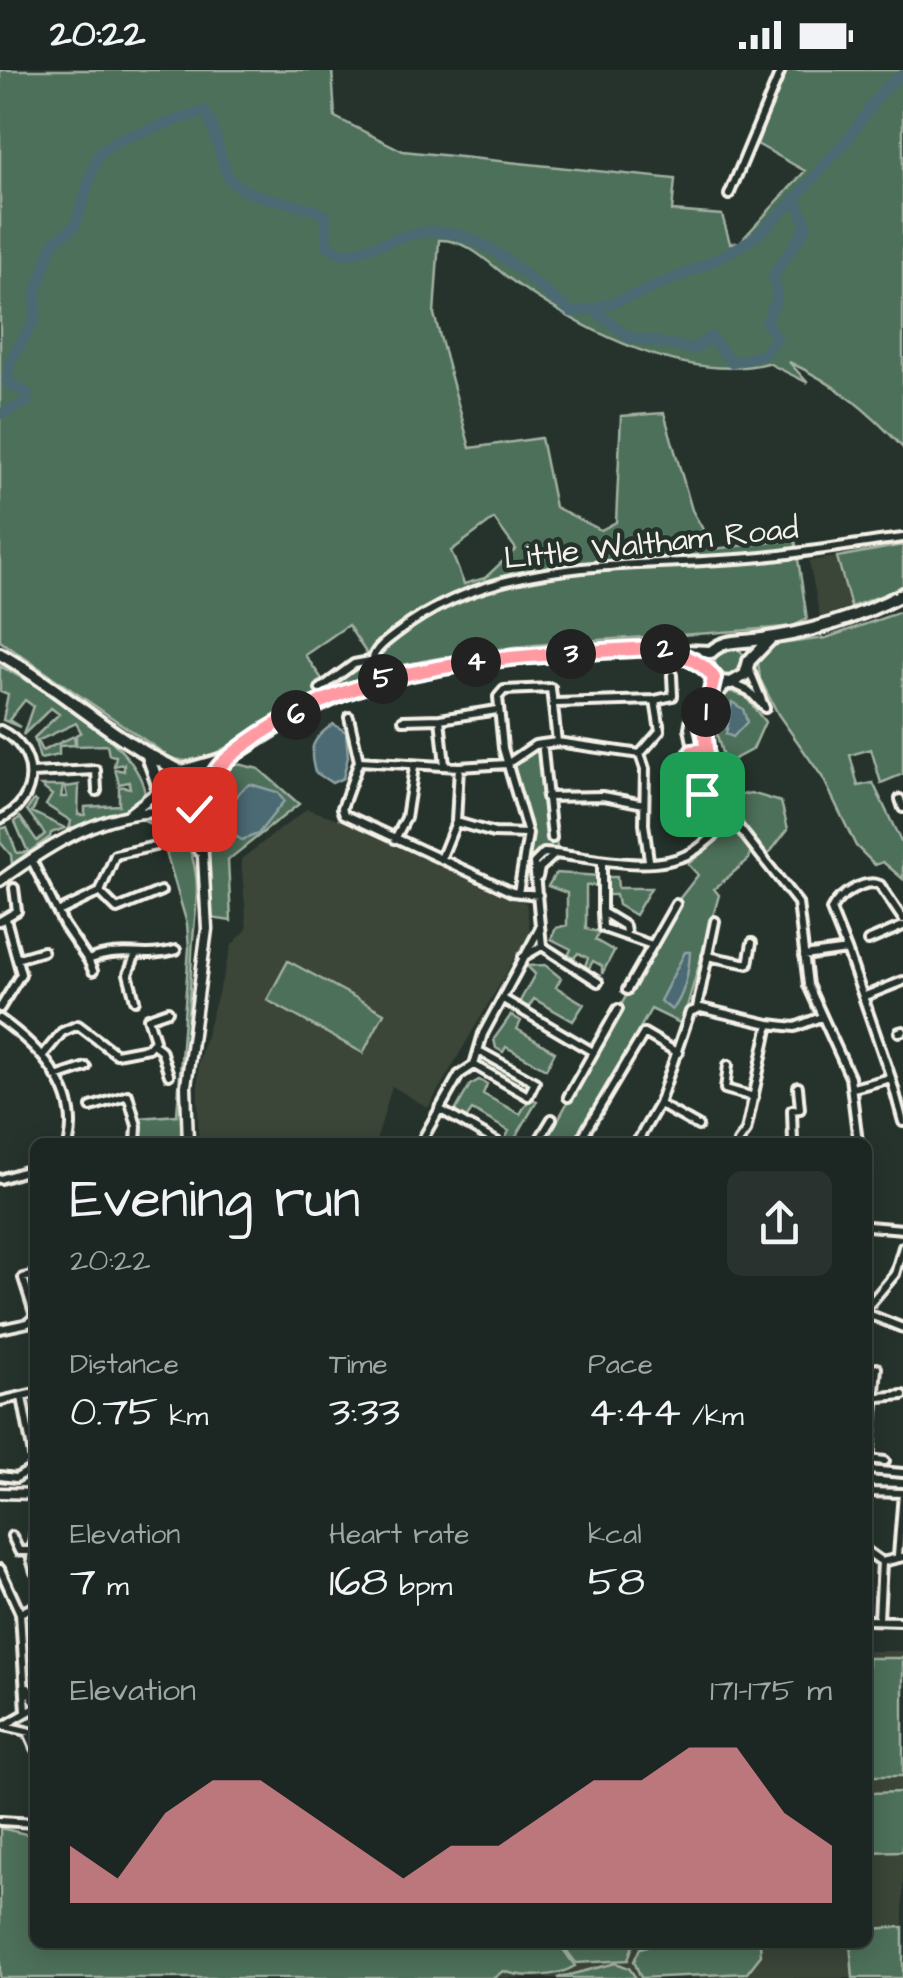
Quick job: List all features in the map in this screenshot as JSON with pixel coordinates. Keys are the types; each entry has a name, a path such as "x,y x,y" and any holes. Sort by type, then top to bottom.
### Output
{"main road":[{"path":"158,789 181,770 228,758 313,706 374,681 486,660 672,650 711,652 721,643 770,638 836,623 903,594"},
{"path":"672,650 729,684 770,638"},
{"path":"734,643 744,649 749,664"},
{"path":"711,652 712,674"},
{"path":"0,654 84,706 148,756 181,770 199,783 201,798"},
{"path":"148,756 158,789 173,814 194,809 228,758"}],"street":[{"path":"729,195 780,70"},
{"name":"Little Waltham Road","path":"320,688 354,664 370,661 375,649 420,615 459,595 509,579 755,558 900,536"},
{"path":"370,661 374,681"},
{"path":"707,707 729,684 749,691 765,708 749,664"},
{"path":"712,674 706,750 715,798 798,903 808,985 853,1088 858,1138"},
{"path":"556,703 673,696 672,675"},
{"path":"518,893 528,834 507,764 498,710 498,697 504,690 547,686 556,703 557,742"},
{"path":"640,754 660,732 655,700"},
{"path":"694,701 689,728 702,794"},
{"path":"402,720 440,720 498,710"},
{"path":"349,716 359,761 342,808 344,814 518,893 538,895"},
{"path":"440,720 445,765"},
{"path":"0,730 22,747 31,773 26,798 13,813 0,819"},
{"path":"359,761 414,767 507,764 535,746 557,742 640,754"},
{"path":"543,750 552,838"},
{"path":"692,752 706,750"},
{"path":"640,754 645,770 649,860"},
{"path":"395,839 406,818 414,767"},
{"path":"440,859 456,822 459,767"},
{"path":"31,773 96,770 96,791"},
{"path":"126,816 158,789"},
{"path":"546,797 603,796 644,804"},
{"path":"188,1138 186,1086 207,929 201,798"},
{"path":"0,881 62,840 126,816 173,814 201,854"},
{"path":"542,946 534,863 544,853 602,861 669,861 692,852 734,818"},
{"path":"456,822 494,833 528,834"},
{"path":"58,912 100,892 114,854 155,846"},
{"path":"30,858 93,970"},
{"path":"602,861 603,928 619,937 626,932"},
{"path":"868,941 903,922 874,882 835,902 832,910 865,996 903,1122"},
{"path":"0,1008 20,981 19,958 3,920 19,906 14,888"},
{"path":"100,892 117,909 161,891"},
{"path":"626,990 676,904"},
{"path":"602,912 625,926 626,932"},
{"path":"698,1008 715,922"},
{"path":"424,1138 459,1075 474,1065 483,1034 540,926"},
{"path":"626,932 652,946"},
{"path":"748,964 752,943"},
{"path":"523,957 542,946"},
{"path":"542,946 598,982"},
{"path":"19,958 42,950"},
{"path":"88,960 114,950 149,958 176,950"},
{"path":"804,956 847,950"},
{"path":"134,1000 128,974 136,954"},
{"path":"707,956 748,964 756,970"},
{"path":"865,996 903,981"},
{"path":"503,999 593,1052"},
{"path":"639,1138 659,1104 690,1012 698,1008 795,1027 821,1016"},
{"path":"568,1098 618,1009"},
{"path":"168,1011 148,1018 152,1044 160,1050 168,1075"},
{"path":"0,1019 44,1054 70,1116 69,1138"},
{"path":"739,1138 754,1096 769,1024"},
{"path":"44,1054 73,1026 87,1028 116,1054 152,1044"},
{"path":"581,1138 644,1033 678,1053"},
{"path":"474,1065 528,1096 535,1082 479,1052"},
{"path":"728,1065 725,1090 754,1096"},
{"path":"56,1077 86,1067"},
{"path":"853,1088 892,1078"},
{"path":"793,1138 792,1110 800,1109 798,1087"},
{"path":"92,1107 128,1095 136,1138"},
{"path":"659,1104 698,1126"},
{"path":"438,1110 490,1138"},
{"path":"541,1138 552,1120"},
{"path":"0,1179 30,1170"},
{"path":"872,1226 903,1229"},
{"path":"872,1302 899,1276 903,1247"},
{"path":"30,1276 23,1278 30,1302"},
{"path":"872,1316 903,1328"},
{"path":"0,1329 30,1321"},
{"path":"872,1393 877,1368"},
{"path":"0,1401 30,1395"},
{"path":"872,1398 903,1396"},
{"path":"22,1397 30,1440"},
{"path":"872,1460 885,1462"},
{"path":"0,1476 16,1478 30,1470"},
{"path":"872,1470 903,1472"},
{"path":"872,1492 903,1493 901,1556 882,1562"},
{"path":"1,1494 30,1494"},
{"path":"12,1536 19,1551 30,1551"},
{"path":"872,1555 882,1562"},
{"path":"879,1620 882,1562"},
{"path":"0,1570 3,1586 20,1613 30,1692"},
{"path":"20,1613 30,1608"},
{"path":"872,1620 903,1620"},
{"path":"3,1725 29,1731 24,1712 28,1687"},
{"path":"3,1725 30,1709"},
{"path":"0,1821 30,1823"}],"shaded area":[{"path":"837,557 851,607 820,617 809,561"},
{"path":"307,809 374,830 526,903 530,932 428,1108 392,1086 377,1138 198,1138 198,1063 232,945 247,929 241,859"},
{"path":"872,1651 903,1651 903,1978 483,1978 474,1948 872,1948"}],"green space":[{"path":"0,70 332,70 335,117 403,151 675,179 672,211 722,215 730,243 740,242 805,171 757,144 785,70 903,70 903,448 850,399 789,362 808,383 768,363 736,368 704,366 637,349 574,320 461,244 439,240 434,314 470,448 541,438 555,507 601,530 616,522 621,416 664,413 692,510 714,549 795,539 807,619 793,626 481,651 378,671 348,625 305,655 322,679 318,682 321,687 362,661 366,672 362,679 340,685 210,756 185,761 171,758 0,641","holes":["494,519 516,549 485,578 464,584 451,551"]},
{"path":"903,545 903,587 851,607 837,557"},
{"path":"903,611 903,774 881,783 871,749 850,755 858,786 873,783 903,846 903,879 883,862 875,865 856,846 823,778 778,714 760,679 758,662 767,649 779,644 826,638"},
{"path":"730,647 744,656 745,662 736,676 730,677 716,668 715,662 724,648"},
{"path":"0,666 64,704 110,740 129,759 141,779 145,799 120,814 69,829 71,821 46,805 52,795 41,786 63,786 61,797 67,797 65,787 79,785 78,815 85,815 85,807 119,805 119,786 130,788 129,782 119,784 115,769 124,771 124,764 114,766 116,756 109,755 107,745 76,746 76,735 81,732 76,723 37,741 42,751 74,736 75,745 59,746 59,755 40,759 34,738 59,714 51,708 23,735 33,706 25,700 9,720 20,727 3,720 8,694 0,691"},
{"path":"728,691 745,696 765,722 753,749 725,764 711,713"},
{"path":"546,745 540,749 548,842 556,840 557,848 542,849 529,860 531,822 510,765"},
{"path":"233,763 259,769 299,804 228,860 231,921 211,918 209,838 216,799"},
{"path":"180,778 191,782 195,793 191,804 180,808 169,804 165,793 169,782"},
{"path":"723,784 736,796 751,793 781,802 788,829 768,855 728,804"},
{"path":"34,800 37,802 32,812 65,828 51,833 50,837 12,864 11,855 0,842 0,829 7,827 17,853 28,852 15,822 20,817 37,841 45,834 27,810"},
{"path":"154,819 183,837 196,875 181,1138 140,1138 140,1118 177,1115 189,948 187,924 159,828 142,820"},
{"path":"729,831 734,831 751,851 749,859 714,889 719,895 682,1024 651,1009 577,1138 544,1138 680,898 698,875 688,864"},
{"path":"556,873 599,876 599,885 586,886 586,929 599,932 595,940 614,951 602,974 602,966 593,961 589,968 585,966 588,958 578,953 574,958 568,956 571,949 551,939 556,928 567,925 567,893 548,886"},
{"path":"607,877 617,877 618,888 651,888 635,915 618,905 616,895 607,895"},
{"path":"288,961 384,1013 363,1053 267,1000"},
{"path":"545,965 561,978 556,987 584,1004 573,1021 534,999 528,1008 519,1003 535,974 527,966"},
{"path":"511,1015 521,1021 517,1029 555,1052 546,1069 506,1047 503,1052 496,1048 494,1039"},
{"path":"483,1057 531,1084 526,1091 478,1065"},
{"path":"479,1080 487,1084 483,1094 520,1114 530,1098 537,1101 515,1138 506,1138 509,1131 472,1110 465,1120 454,1113 470,1085"},
{"path":"872,1658 903,1658 903,1776 872,1776"},
{"path":"903,1792 903,1851 872,1852 872,1793"},
{"path":"0,1828 30,1835 30,1948 562,1948 575,1966 539,1976 503,1971 494,1978 0,1978"},
{"path":"903,1927 903,1978 853,1978 850,1948 872,1948 872,1929"},
{"path":"565,1948 632,1948 628,1960 576,1963"},
{"path":"640,1948 760,1948 761,1955 747,1973 641,1978 634,1961"},
{"path":"616,1963 629,1968 636,1978 557,1978"}],"water":[{"path":"732,702 743,709 747,722 733,737 726,734"},
{"path":"333,724 346,732 348,757 343,778 332,783 315,772 312,756 316,739"},
{"path":"250,784 277,792 284,801 258,834 242,840 235,836 233,807 238,794"},
{"path":"685,952 690,952 687,976 672,1010 660,1001"}],"waterway":[{"path":"0,414 27,402 27,393 7,382 11,360 35,319 36,293 49,253 55,241 75,226 97,157 115,141 204,111 230,179 247,191 326,216 327,245 343,254 418,233 463,236 502,256 572,312 610,303 665,282 754,237 812,180 885,88 903,75"},
{"path":"595,311 629,337 694,349 711,337 732,363 763,355 777,338 766,322 777,298 774,275 807,226 796,199"}],"route":[{"path":"194,809 211,776 228,758 313,706 362,685 424,669 486,660 650,648 672,650 708,669 714,678 704,721 706,750 692,752 702,794"}]}
